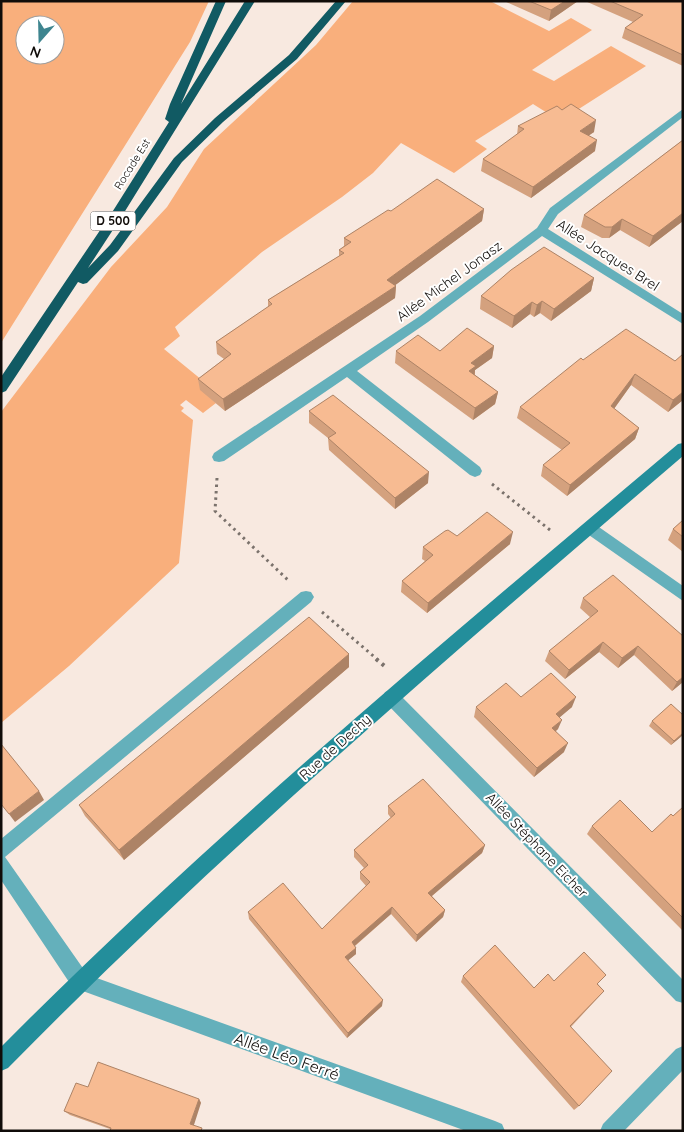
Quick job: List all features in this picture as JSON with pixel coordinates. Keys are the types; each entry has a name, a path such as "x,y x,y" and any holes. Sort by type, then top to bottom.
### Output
{"highway":[{"path":"163,140 180,88 208,34 221,1"},
{"name":"Rocade Est","path":"1,388 61,300 250,1"},
{"path":"61,300 114,248 178,160 208,131 302,49 341,1"}],"street":[{"name":"Allée Michel Jonasz","path":"219,457 432,313 542,230 545,222 554,210 683,112"},
{"name":"Allée Jacques Brel","path":"542,230 683,320"},
{"path":"348,371 475,471"},
{"name":"Rue de Dechy","path":"1,1061 80,981 216,853 391,697 683,448"},
{"path":"590,529 683,595"},
{"path":"1,850 306,597"},
{"name":"Allée Stéphane Eicher","path":"391,697 683,994"},
{"path":"1,864 80,981"},
{"name":"Allée Léo Ferré","path":"80,981 495,1131"},
{"path":"610,1131 683,1056"}],"path":[{"path":"475,471 570,546"}],"shaded area":[{"path":"1,1 209,1 190,42 1,343"},
{"path":"353,1 490,1 549,31 571,18 592,30 532,70 554,81 611,46 646,66 560,121 533,104 475,141 487,149 454,173 401,143 373,173 342,197 262,252 175,327 180,336 164,349 213,389 206,394 216,403 203,413 186,400 180,405 184,408 181,411 193,420 179,563 69,666 1,723 1,412 111,267 167,207 204,149 316,45"}],"building":[{"path":"529,1 565,1 551,10"},
{"path":"610,1 683,1 683,55 625,28 643,15"},
{"path":"571,104 596,120 580,131 597,140 533,187 483,159 524,129 518,126 557,106 562,110"},
{"path":"683,140 683,213 653,236 622,219 612,227 605,227 584,215"},
{"path":"437,179 484,209 387,280 396,286 223,399 198,379 231,354 216,342 272,304 268,300 344,253 339,250 351,242 344,238 388,210 391,211"},
{"path":"544,247 594,278 554,309 542,301 537,305 532,302 514,316 481,296 511,270"},
{"path":"467,328 494,346 471,363 476,366 469,371 498,392 475,408 396,351 418,335 440,351"},
{"path":"626,329 675,361 683,354 683,392 673,400 635,374 611,406 639,428 570,485 543,465 570,443 520,407 581,358 583,360"},
{"path":"333,395 429,472 395,498 328,438 336,433 309,411"},
{"path":"487,512 513,532 428,603 402,581 433,555 423,547 448,530 457,536"},
{"path":"683,520 683,537 673,529"},
{"path":"613,575 683,636 683,677 677,682 638,646 622,658 603,642 569,670 549,651 598,611 583,598"},
{"path":"309,617 349,654 119,850 79,805"},
{"path":"551,673 576,697 556,714 562,720 552,728 568,743 537,768 476,707 506,683 521,697"},
{"path":"671,704 683,715 683,733 674,741 652,721"},
{"path":"1,744 39,791 9,814 1,804"},
{"path":"423,779 485,845 428,893 445,910 417,935 392,907 352,942 356,948 345,957 383,1000 348,1033 248,912 283,883 322,929 370,882 360,872 368,865 354,850 395,814 388,806"},
{"path":"620,800 652,832 671,814 673,816 683,807 683,918 592,826"},
{"path":"495,945 534,988 548,974 554,981 584,952 606,975 597,984 604,991 570,1026 612,1071 579,1106 463,976"},
{"path":"98,1062 199,1099 190,1124 202,1128 201,1131 110,1131 111,1128 64,1111 76,1083 88,1087"}]}
